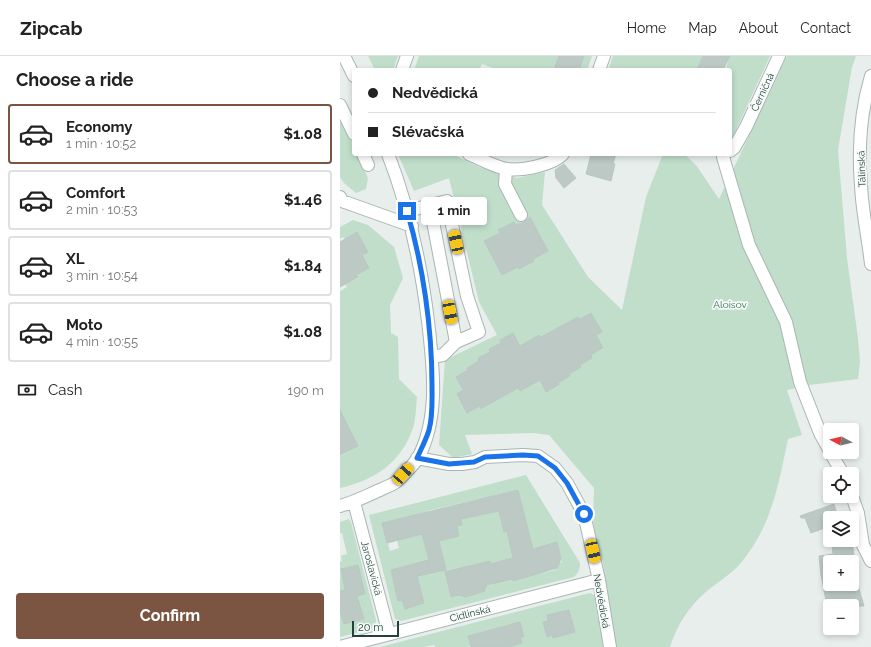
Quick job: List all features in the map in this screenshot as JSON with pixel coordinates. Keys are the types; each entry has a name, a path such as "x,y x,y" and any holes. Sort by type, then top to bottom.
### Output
{"street":[{"path":"344,56 352,72"},
{"path":"403,68 408,56"},
{"path":"600,68 604,56"},
{"name":"Černičná","path":"732,149 746,127 778,56"},
{"name":"Tálínská","path":"871,76 867,90 860,140 861,185 871,264"},
{"path":"340,104 352,130"},
{"path":"340,506 354,502 396,482 417,458 429,429 432,403 432,357 423,282 412,226 396,172 389,156"},
{"path":"474,156 506,169 526,169 545,164 561,156"},
{"path":"725,156 749,245 786,322 800,382 823,439"},
{"path":"506,169 505,184 521,215"},
{"path":"340,197 342,201 412,226"},
{"path":"407,211 447,201 467,296 479,332 456,342 443,355 432,357"},
{"path":"340,210 351,204"},
{"path":"430,206 456,342"},
{"name":"Nedvědická","path":"417,458 449,464 474,462 485,457 523,455 538,456 546,460 555,468 567,483 584,514 600,580 610,647"},
{"name":"Jaroslavická","path":"354,502 389,634"},
{"path":"854,503 858,513 863,545 871,561"},
{"name":"Cidlinská","path":"340,647 600,580"}],"green space":[{"path":"368,56 398,56 394,68 374,68"},
{"path":"419,56 559,56 583,59 584,56 592,56 588,68 493,68 482,64 480,68 415,68"},
{"path":"613,56 703,56 698,68 609,68"},
{"path":"728,56 770,56 732,139 732,68 726,68"},
{"name":"Aloisov","path":"787,56 856,56 852,67 838,150 847,258 858,338 860,362 858,379 809,385 787,390 802,435 788,439 774,500 758,538 740,564 707,591 684,616 670,647 615,647 602,557 597,543 593,521 594,488 549,435 533,433 465,435 472,454 453,458 439,445 445,360 497,335 479,302 449,178 414,191 399,156 456,156 479,167 517,178 545,172 542,205 588,277 622,310 646,197 662,156 686,156 696,165 719,199","holes":["530,217 548,251 519,269 517,267 502,275 484,241 500,233 498,231 514,223 515,225","591,313 602,332 596,335 603,349 591,355 592,358 580,365 581,367 558,383 559,386 546,392 534,370 520,391 518,388 482,409 480,406 468,413 457,394 463,390 456,377 479,361 478,358 490,352 489,349 501,343 500,340 513,334 526,356 527,342 539,335 541,337 578,317 580,319"]},
{"path":"340,118 352,142 352,156 358,156 368,178 366,189 356,193 344,183 340,177"},
{"path":"353,220 368,225 394,247 403,278 390,305 391,333 398,337 399,379 417,397 413,428 408,440 394,460 375,475 353,485 340,488 340,456 358,446 340,410 340,291 347,287 345,284 358,278 356,275 369,268 362,255 368,252 357,232 345,239 343,237 340,239 340,227"},
{"path":"526,475 580,563 579,569 574,577 401,621 395,619 369,515","holes":["518,490 527,527 504,532 495,495","479,499 482,514 460,518 457,526 459,536 436,542 427,511","407,517 397,540 399,548 390,551 382,523","557,543 562,562 558,563 555,570 513,580 508,560 532,549","490,561 488,570 492,584 486,585 486,588 484,588 485,591 465,597 462,594 451,597 445,574 459,571 476,572 475,565","414,564 416,573 393,579 391,570","419,585 424,603 405,609 402,600"]},
{"path":"349,519 376,620 375,627 371,629 340,637 340,610 344,624 364,619 340,600 365,594 363,586 340,591 341,556 347,554 342,533 340,533 340,522"},
{"path":"590,593 597,598 604,647 509,647 522,643 520,637 524,636 520,622 468,636 471,646 467,647 435,647 434,645 424,647 380,647","holes":["569,610 575,632 553,638 552,635 547,637 543,622 548,621 547,615"]}],"building":[{"path":"559,56 584,56 580,68 555,68"},
{"path":"703,56 730,56 724,68 698,68"},
{"path":"590,156 615,156 611,181 586,174"},
{"path":"564,164 576,178 564,188 556,178 555,170"},
{"path":"530,217 548,251 519,269 518,267 502,275 484,241 500,233 498,230 514,222 515,225 524,222"},
{"path":"357,232 368,252 362,255 369,268 356,275 358,277 340,287 340,242"},
{"path":"591,313 602,332 596,335 603,348 591,355 592,358 569,374 570,376 558,383 559,385 546,392 540,380 520,391 518,388 481,409 480,406 467,413 457,394 463,390 456,377 479,361 478,358 490,352 489,349 501,343 500,340 513,333 520,346 539,335 541,337 578,317 580,319"},
{"path":"340,410 358,446 340,455"},
{"path":"518,490 533,549 557,542 561,559 557,568 513,581 513,579 486,585 486,588 484,588 485,591 469,596 465,597 459,595 451,597 445,572 490,561 491,564 513,558 507,531 504,532 499,511 461,519 462,525 457,526 459,536 439,541 446,570 417,576 424,603 405,609 402,600 398,601 391,570 429,560 422,534 387,543 382,523"},
{"path":"834,504 836,511 823,511 823,529 811,533 805,518 801,518 800,516"},
{"path":"832,547 853,547 854,555 826,555 833,554"},
{"path":"823,555 823,585 821,575 819,556"},
{"path":"358,565 365,594 357,596 364,619 344,624 340,610 340,591 345,590 341,569"},
{"path":"859,588 864,606 859,606 859,599 826,599 824,591 859,591"},
{"path":"569,610 575,632 553,638 552,635 547,637 543,622 548,621 547,615"},
{"path":"520,622 524,637 520,637 522,643 509,647 471,647 468,636"}],"route":[{"path":"407,211 412,226 423,282 432,357 432,403 429,429 417,458 449,464 462,464 474,462 485,457 523,455 538,456 546,460 555,468 567,483 584,514"}]}
